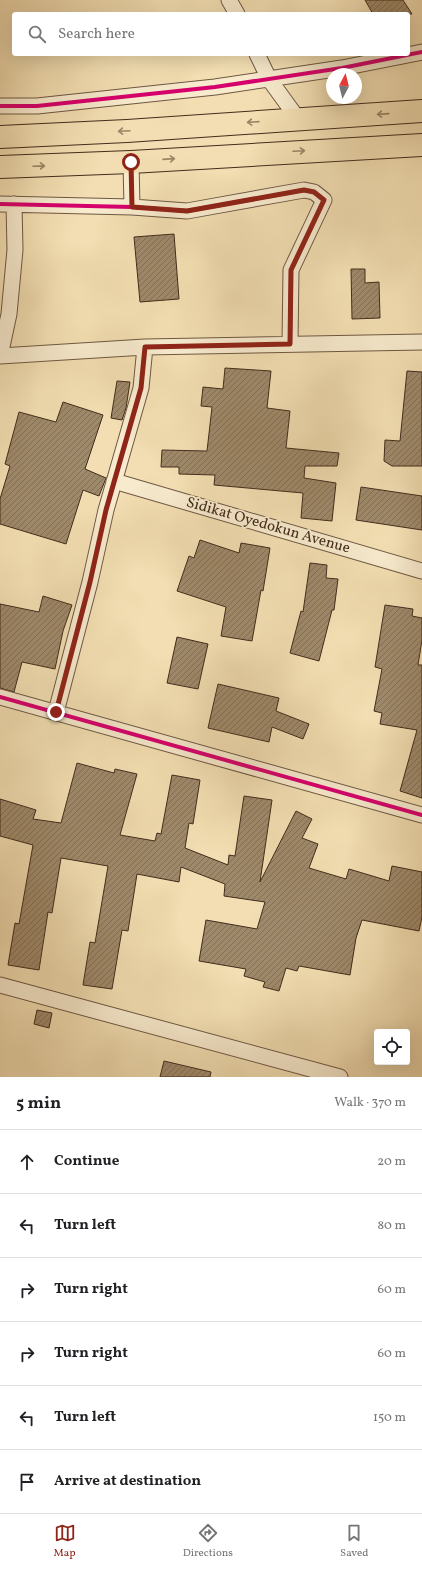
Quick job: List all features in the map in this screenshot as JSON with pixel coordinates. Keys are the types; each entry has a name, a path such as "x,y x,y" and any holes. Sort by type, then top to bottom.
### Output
{"highway":[{"path":"0,137 127,131 422,111"},
{"path":"0,167 131,162 422,145"}],"street":[{"path":"229,0 236,12"},
{"path":"410,54 422,52"},
{"path":"258,56 269,78 298,119"},
{"path":"0,106 37,106 215,87 342,68 402,56"},
{"path":"131,162 132,207"},
{"path":"290,344 291,270 324,200 314,192 304,190 187,211 132,207 7,204 15,250 9,314 0,356 145,347 422,342"},
{"path":"56,712 114,480 141,388 145,347"},
{"name":"Sidikat Oyedokun Avenue","path":"114,480 422,571"},
{"path":"0,697 422,815"},
{"path":"0,985 340,1077"}],"building":[{"path":"365,0 403,0 412,14 410,14 410,12 372,12"},
{"path":"174,234 179,299 140,302 134,237"},
{"path":"351,269 365,269 365,283 379,282 380,318 352,319"},
{"path":"225,368 271,371 267,408 290,411 286,448 339,453 337,466 305,466 304,478 336,483 332,521 301,518 303,493 214,485 215,475 179,474 179,467 161,467 162,450 207,451 212,407 201,406 203,387 223,389"},
{"path":"407,371 422,372 422,466 392,466 384,461 385,440 400,441"},
{"path":"117,381 130,382 126,408 122,420 111,418"},
{"path":"63,402 103,415 85,469 106,478 99,496 83,490 66,544 0,524 0,499 10,466 5,464 19,412 56,422"},
{"path":"361,487 422,496 422,530 356,520"},
{"path":"200,540 239,553 241,543 270,548 263,591 261,590 252,641 221,636 226,607 177,591 189,556 194,558"},
{"path":"310,563 327,565 326,578 338,579 334,610 332,610 319,661 290,653 301,611 303,612"},
{"path":"43,596 72,605 63,631 55,669 22,662 14,692 0,688 0,604 39,612"},
{"path":"385,605 413,609 412,616 422,618 422,640 418,665 422,665 422,798 400,791 417,730 380,724 382,713 374,711 382,669 375,667"},
{"path":"177,637 208,644 198,689 167,683"},
{"path":"218,684 279,698 276,711 309,724 303,739 272,727 269,742 208,728"},
{"path":"77,763 114,773 115,769 137,774 120,835 155,841 157,833 161,834 172,775 200,780 193,824 189,823 185,848 228,865 229,855 235,856 244,796 272,800 260,882 296,811 312,819 302,838 318,844 309,868 346,879 349,869 389,881 392,866 422,872 422,917 419,931 362,920 356,938 350,975 299,966 297,971 286,968 279,991 263,987 265,982 244,976 246,969 199,961 206,920 257,929 265,902 224,896 225,884 181,867 179,882 137,874 128,931 122,930 112,989 83,985 90,942 95,943 108,866 61,858 52,913 48,912 39,970 8,965 15,923 19,924 33,845 0,836 0,799 36,810 33,819 61,823"},
{"path":"37,1010 52,1013 49,1028 34,1024"},
{"path":"164,1061 211,1072 210,1077 160,1077"}],"cycle path":[{"path":"410,54 422,52"},
{"path":"0,106 37,106 215,87 342,68 402,56"},
{"path":"0,204 132,207 187,211 304,190 314,192 324,200 291,270 290,344"},
{"path":"0,697 422,815"}],"route":[{"path":"56,712 90,582 106,510 141,388 145,347 290,344 291,270 324,200 314,192 304,190 187,211 132,207 131,162"}]}
